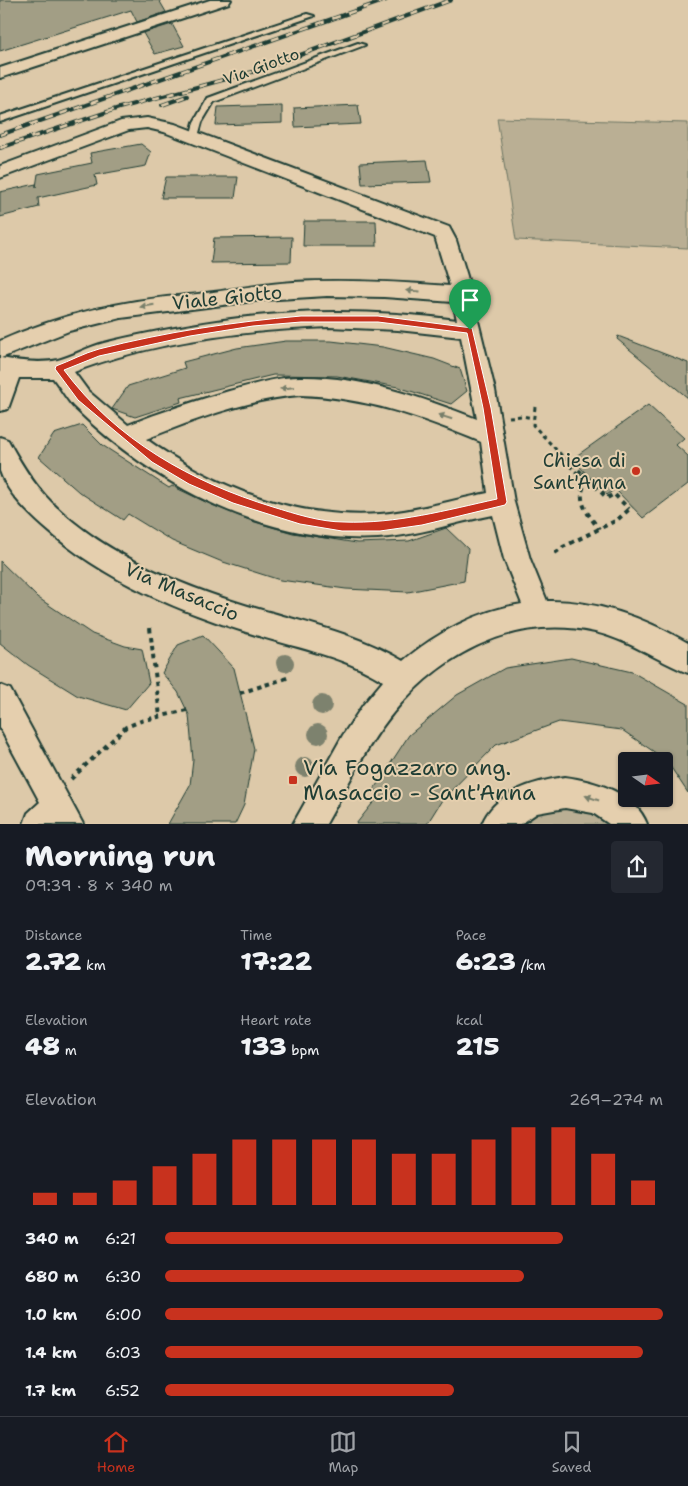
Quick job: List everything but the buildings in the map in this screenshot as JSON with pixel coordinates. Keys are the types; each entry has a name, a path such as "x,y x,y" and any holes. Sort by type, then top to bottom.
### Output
{"street":[{"path":"0,74 224,0"},
{"path":"0,172 120,127 147,123 169,128 438,229 446,240 470,330 484,390 502,502 518,559 539,614"},
{"name":"Viale Giotto","path":"4,362 29,337 74,320 120,310 174,302 186,303 283,291 326,288 461,295"},
{"name":"Viale Giotto","path":"4,362 59,369 98,353 190,334 294,319 340,317 378,319 470,330"},
{"path":"0,402 4,362"},
{"path":"59,369 80,398 125,437 175,472 213,491 265,510 322,524 361,527 398,524 502,502"},
{"path":"125,437 158,422 188,412 263,392 298,386 336,388 382,397 462,423 490,435"},
{"name":"Via Masaccio","path":"0,447 12,473 49,519 86,546 184,595 247,618 365,655 405,678"},
{"path":"308,824 374,713 405,678 426,660 468,634 505,620 539,614 566,614 609,624 657,641 688,659"},
{"path":"0,700 10,715 54,813"},
{"path":"497,824 507,813 527,800 553,792 566,792 580,794 612,805 632,824"}],"lane":[{"path":"0,119 310,16"},
{"name":"Via Giotto","path":"194,138 198,122 211,100 361,45"}],"path":[{"path":"535,406 533,425 586,482 581,490 580,498 599,528"},
{"path":"508,417 522,416 533,418"},
{"path":"555,553 563,547 617,520 630,508 614,494 607,498 567,458 565,459"},
{"path":"150,628 160,717"},
{"path":"240,692 290,677"},
{"path":"54,813 120,732 134,724 187,710"}],"shaded area":[{"path":"497,118 688,123 688,248 516,240"},
{"path":"546,806 587,808 614,824 514,824"}],"railway":[{"path":"0,135 386,0"},
{"path":"0,148 119,108 256,71 451,0"},
{"path":"162,105 187,96"}],"place":[{"name":"Chiesa di Sant'Anna","path":"636,471"},
{"name":"Via Fogazzaro ang. Masaccio - Sant'Anna","path":"293,780"}],"route":[{"path":"340,317 378,319 418,322 470,330 484,390 502,502 422,520 380,526 342,527 300,520 258,508 192,481 154,459 125,437 80,398 59,369 84,357 98,353 190,334 301,319 340,317"}]}
